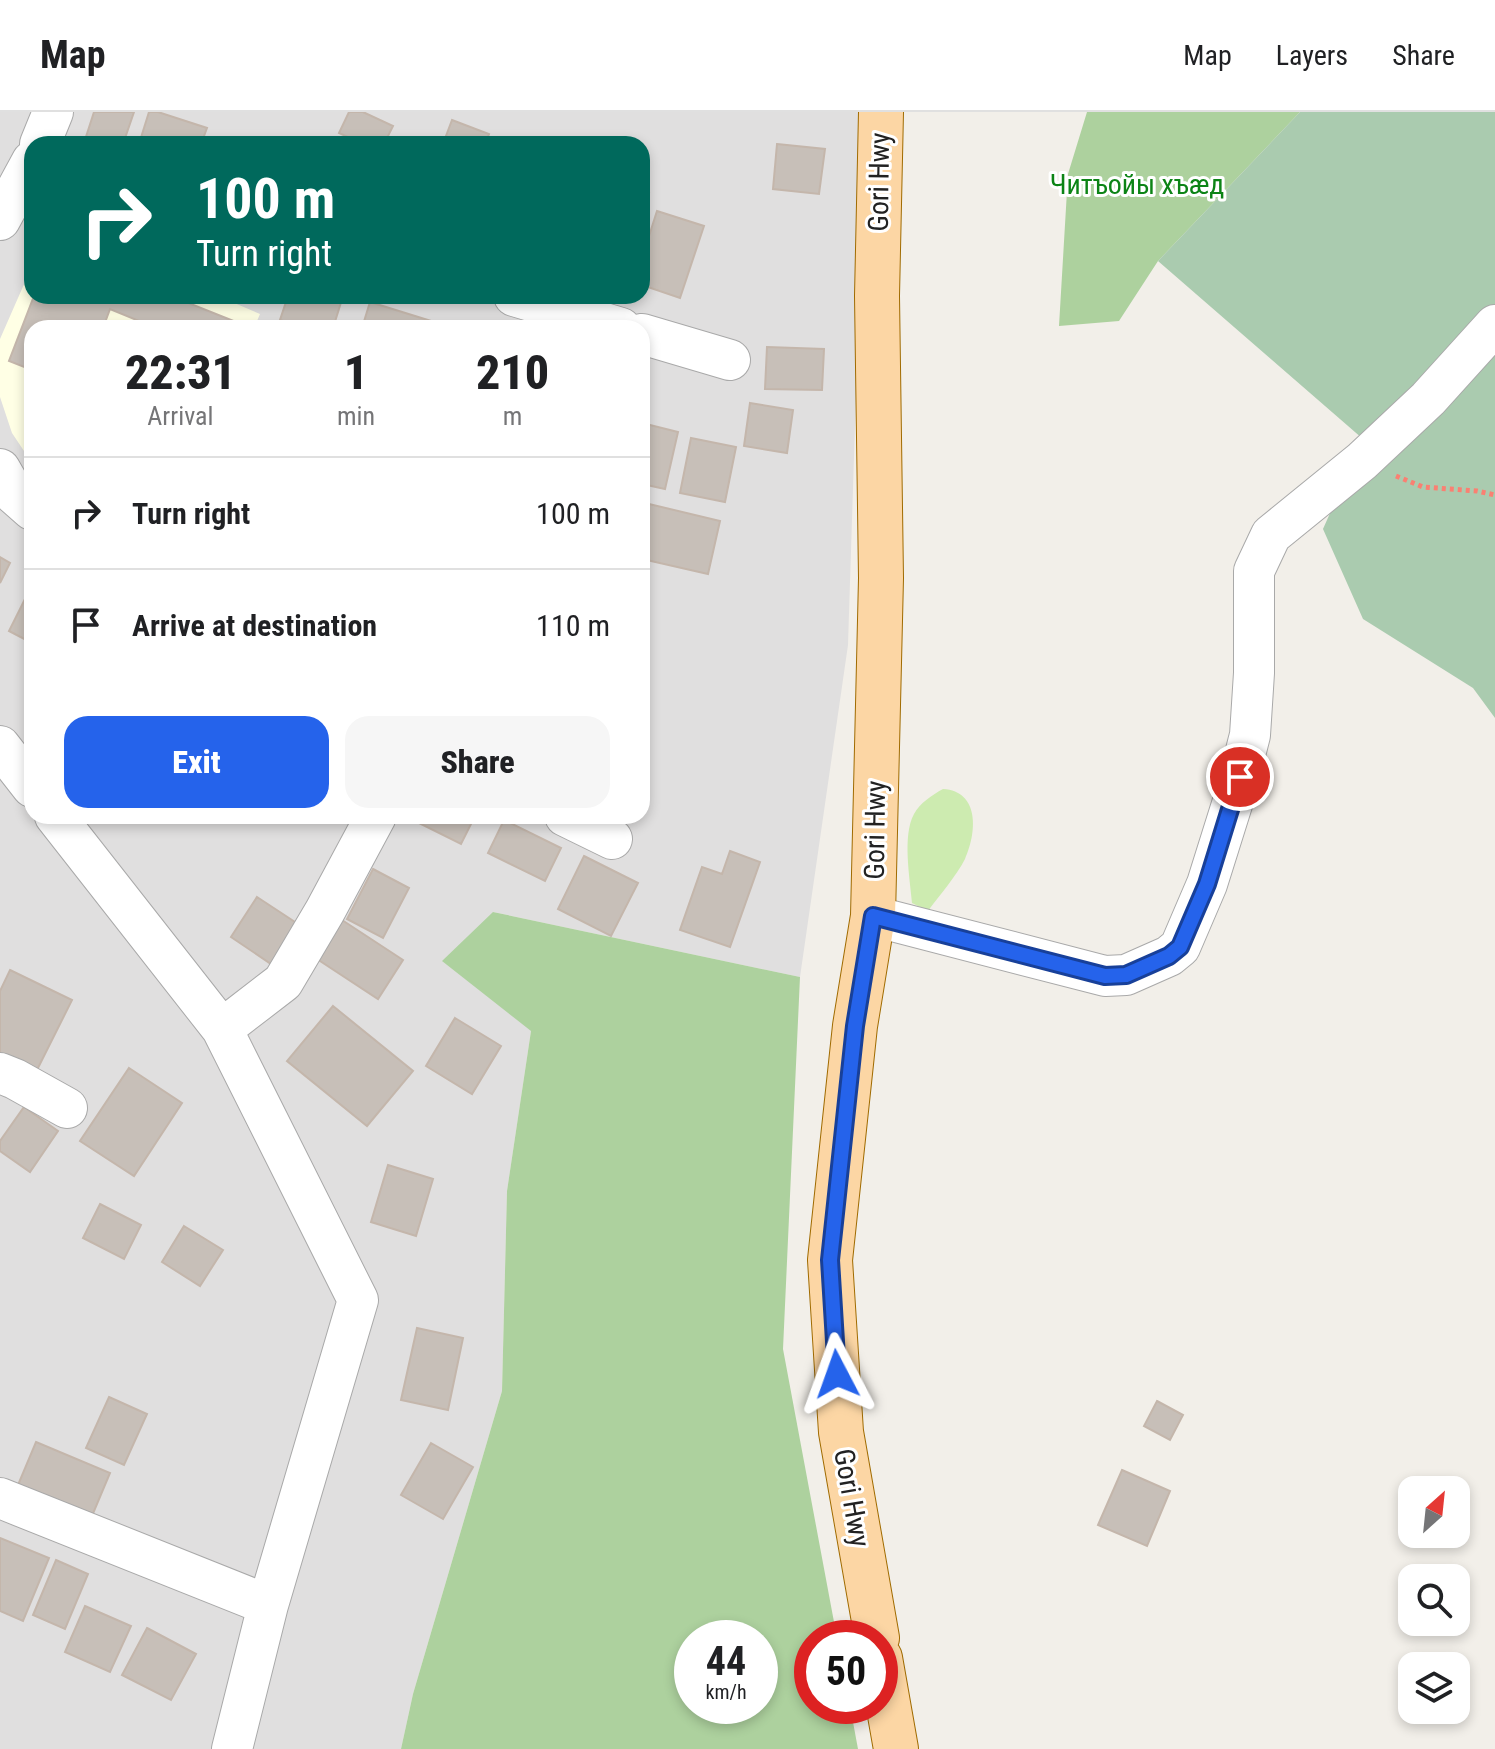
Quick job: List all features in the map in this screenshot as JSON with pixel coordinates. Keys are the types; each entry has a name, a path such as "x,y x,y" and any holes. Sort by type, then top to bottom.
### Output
{"main road":[{"name":"Gori Hwy","path":"874,1620 841,1432 830,1260 855,1026 873,916 881,578 877,296 881,112"},
{"path":"892,1724 896,1749"}],"street":[{"path":"43,136 53,112"},
{"path":"0,220 24,176"},
{"path":"541,304 594,320"},
{"path":"873,916 1105,976 1126,975 1169,956 1180,947 1207,884 1250,735 1254,673 1254,571 1271,535 1362,461 1428,399 1495,325"},
{"path":"650,336 730,360"},
{"path":"0,469 15,495 24,503"},
{"path":"0,746 24,777"},
{"path":"61,824 222,1029 358,1300 268,1605 232,1749"},
{"path":"222,1029 283,982 372,824"},
{"path":"581,824 612,839"},
{"path":"0,1073 67,1108"},
{"path":"0,1498 268,1605"}],"path":[{"path":"1362,461 1423,487 1495,495"}],"shaded area":[{"path":"0,112 865,112 848,645 800,977 493,912 531,1031 507,1191 502,1391 413,1694 401,1749 0,1749"},
{"path":"1300,112 1495,112 1495,718 1473,688 1363,619 1323,529 1363,439 1158,261"},
{"path":"24,284 24,304 237,304 260,314 257,320 24,320 24,451 12,433 0,397 0,339"}],"green space":[{"name":"Читъойы хъæд","path":"1087,112 1300,112 1158,261 1119,321 1059,326 1068,174"},
{"path":"943,789 964,797 969,805 972,837 962,865 928,911 912,903 908,834 917,810"},
{"path":"493,912 800,977 783,1349 834,1620 794,1620 794,1724 853,1724 858,1749 401,1749 413,1694 502,1391 507,1191 531,1031 442,961"}],"building":[{"path":"94,112 134,112 126,136 86,136"},
{"path":"149,112 207,128 204,136 142,136"},
{"path":"349,112 363,112 393,126 388,136 346,136 339,133"},
{"path":"452,120 489,134 488,136 446,136"},
{"path":"777,144 825,149 819,194 773,189"},
{"path":"657,211 704,226 680,298 650,288 650,233"},
{"path":"31,304 191,304 231,320 137,320 110,309 106,320 25,320"},
{"path":"285,304 340,304 336,320 280,320"},
{"path":"369,304 376,304 428,320 364,320"},
{"path":"24,322 24,367 9,361"},
{"path":"767,347 824,349 822,390 765,389"},
{"path":"750,403 793,410 787,453 744,446"},
{"path":"650,425 678,432 665,489 650,486"},
{"path":"691,438 736,447 725,502 680,493"},
{"path":"650,504 720,521 708,574 650,561"},
{"path":"0,557 10,563 0,583"},
{"path":"24,601 24,639 9,631"},
{"path":"421,824 471,824 461,844"},
{"path":"502,824 512,824 561,848 545,881 488,853"},
{"path":"730,851 760,862 730,947 680,930 702,867 722,874"},
{"path":"584,856 638,883 611,936 558,909"},
{"path":"373,869 409,888 383,938 347,919"},
{"path":"257,897 298,924 271,964 231,937"},
{"path":"342,920 403,960 378,999 317,959"},
{"path":"10,970 72,1000 34,1076 0,1059 0,991"},
{"path":"333,1006 413,1071 367,1126 287,1061"},
{"path":"455,1018 501,1046 472,1094 426,1066"},
{"path":"129,1068 182,1103 134,1176 80,1141"},
{"path":"24,1107 58,1131 30,1172 0,1151 0,1141"},
{"path":"388,1165 433,1179 416,1236 371,1222"},
{"path":"100,1204 141,1225 124,1259 83,1238"},
{"path":"184,1226 223,1250 200,1286 162,1262"},
{"path":"417,1328 463,1338 448,1410 401,1400"},
{"path":"109,1397 147,1414 124,1465 86,1448"},
{"path":"1157,1401 1183,1415 1170,1440 1144,1426"},
{"path":"36,1442 110,1473 92,1516 18,1485"},
{"path":"431,1443 473,1467 443,1519 401,1495"},
{"path":"1122,1470 1170,1491 1147,1546 1098,1525"},
{"path":"0,1538 49,1558 23,1621 0,1611"},
{"path":"56,1560 88,1574 65,1629 33,1615"},
{"path":"85,1606 131,1626 110,1672 65,1652"},
{"path":"147,1628 196,1654 171,1700 122,1675"}],"route":[{"path":"837,1374 830,1260 855,1026 873,916 1105,976 1126,975 1169,956 1180,947 1207,884 1240,777"}]}
